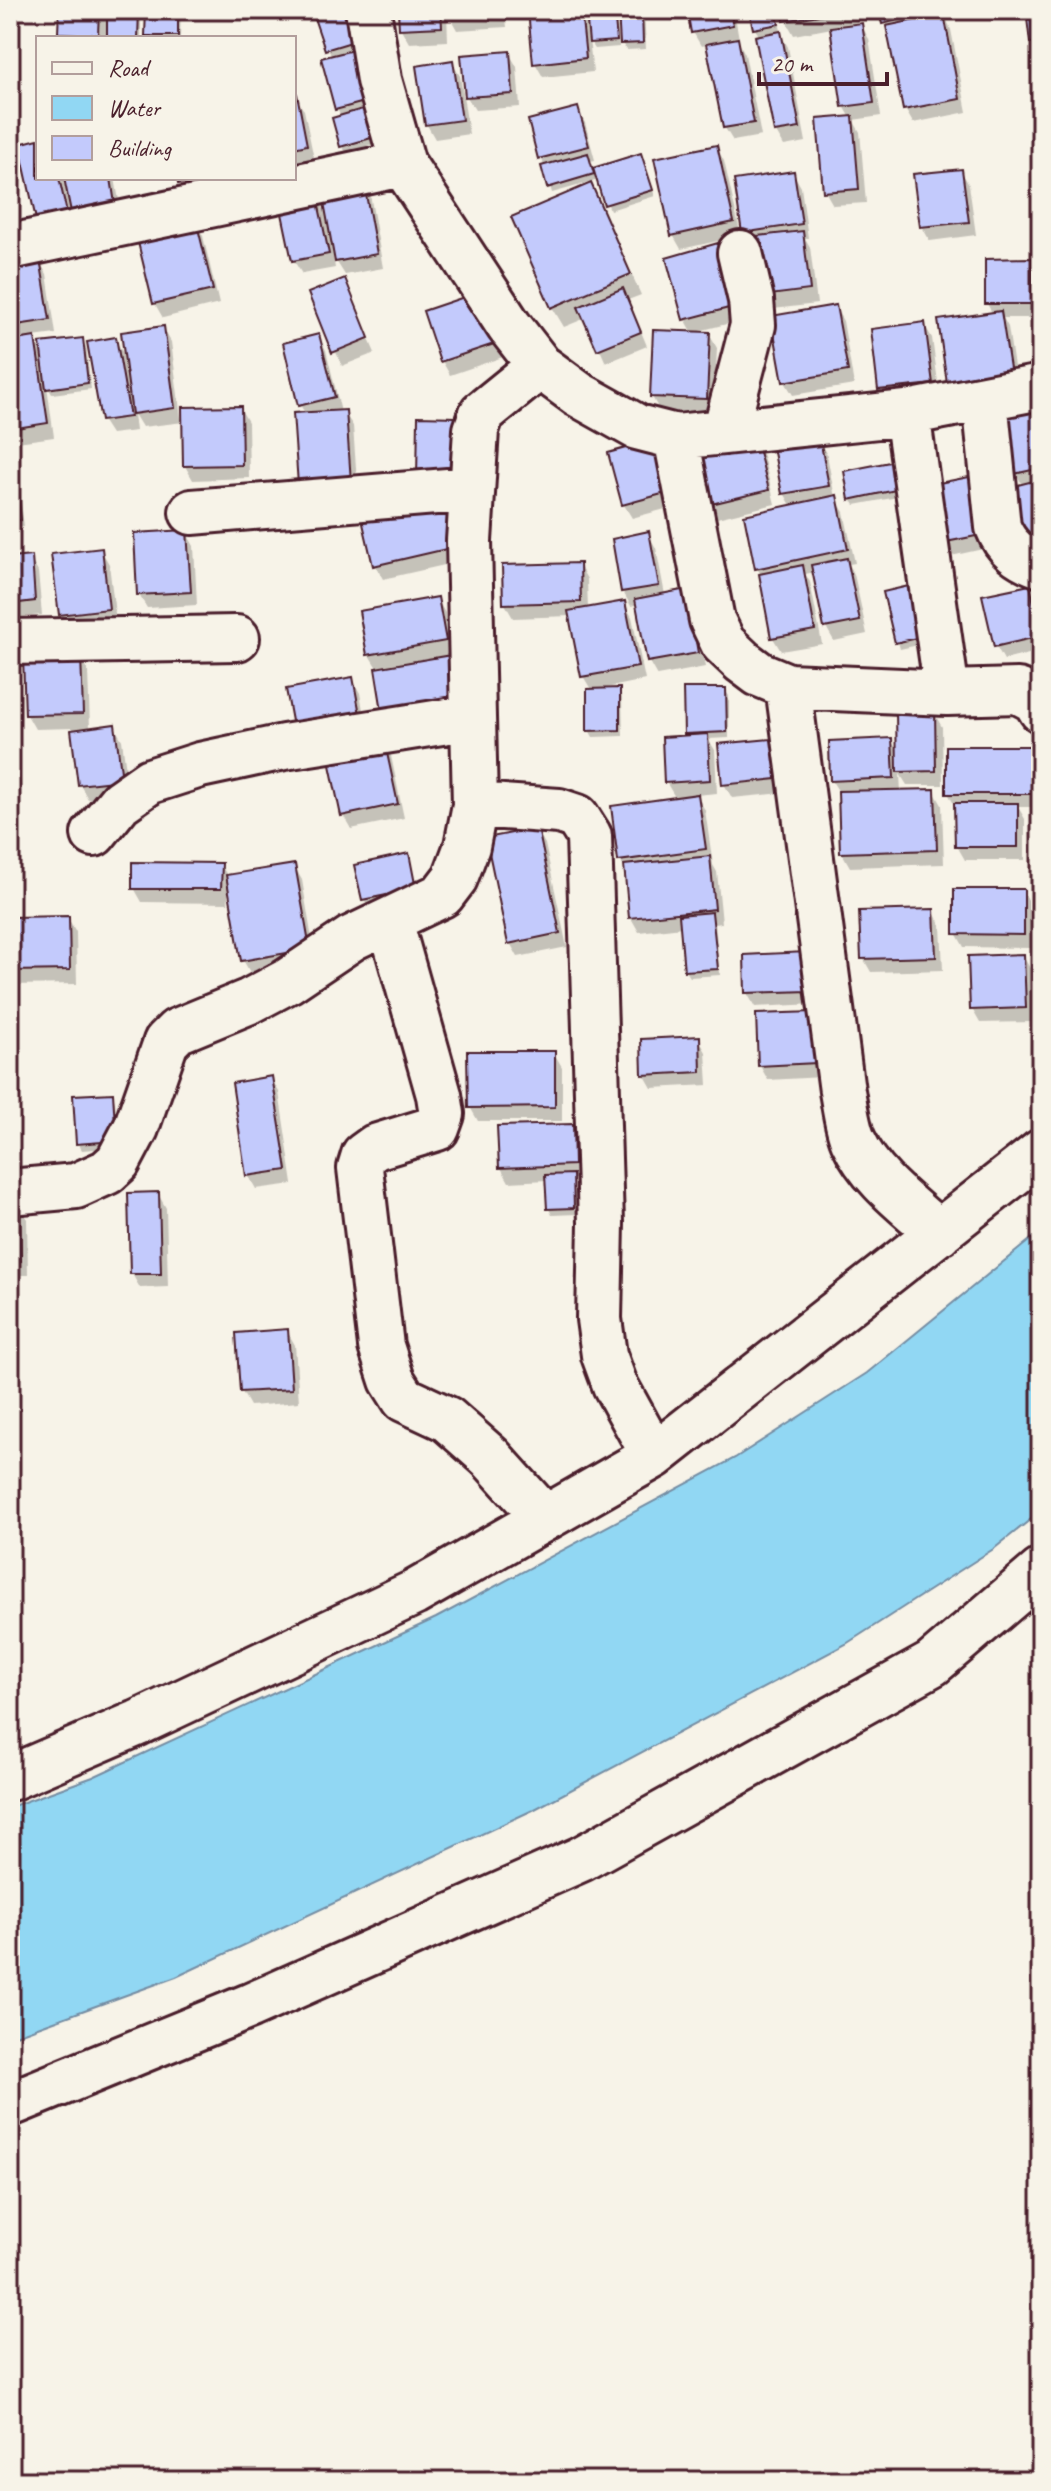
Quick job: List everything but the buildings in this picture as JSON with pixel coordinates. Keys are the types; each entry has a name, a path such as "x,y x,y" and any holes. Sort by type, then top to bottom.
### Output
{"street":[{"path":"368,10 379,80 403,164 509,326 540,366 578,394 637,427 676,437 907,413 1041,387"},
{"path":"10,247 403,164"},
{"path":"725,432 753,325 751,300 740,253"},
{"path":"10,1192 76,1186 107,1172 118,1162 136,1128 166,1042 177,1031 250,1001 288,981 352,938 442,895 455,878 467,846 475,805 469,541 476,430 482,413 540,366"},
{"path":"985,400 998,527 1004,543 1018,555 1041,565"},
{"path":"907,413 947,693"},
{"path":"676,437 712,620 723,643 759,674 788,686 947,693 1018,691 1035,700 1041,710"},
{"path":"192,512 472,489"},
{"path":"10,642 237,638"},
{"path":"788,686 840,1075 852,1138 880,1181 939,1233"},
{"path":"94,834 120,802 150,781 200,765 284,747 473,717"},
{"path":"475,805 559,811 577,817 589,836 601,1223 599,1319 604,1355 615,1385 654,1456"},
{"path":"390,921 442,1114 437,1128 375,1147 364,1155 360,1168 381,1346 392,1380 404,1399 447,1419 471,1439 545,1518"},
{"path":"10,1778 152,1717 414,1593 654,1456 1041,1152"},
{"path":"10,2104 250,2006 581,1859 932,1664 1041,1571"}],"water":[{"path":"1041,1231 1041,1511 995,1548 846,1644 533,1810 176,1977 10,2037 10,1807 93,1777 436,1618 735,1458 867,1373"}]}
